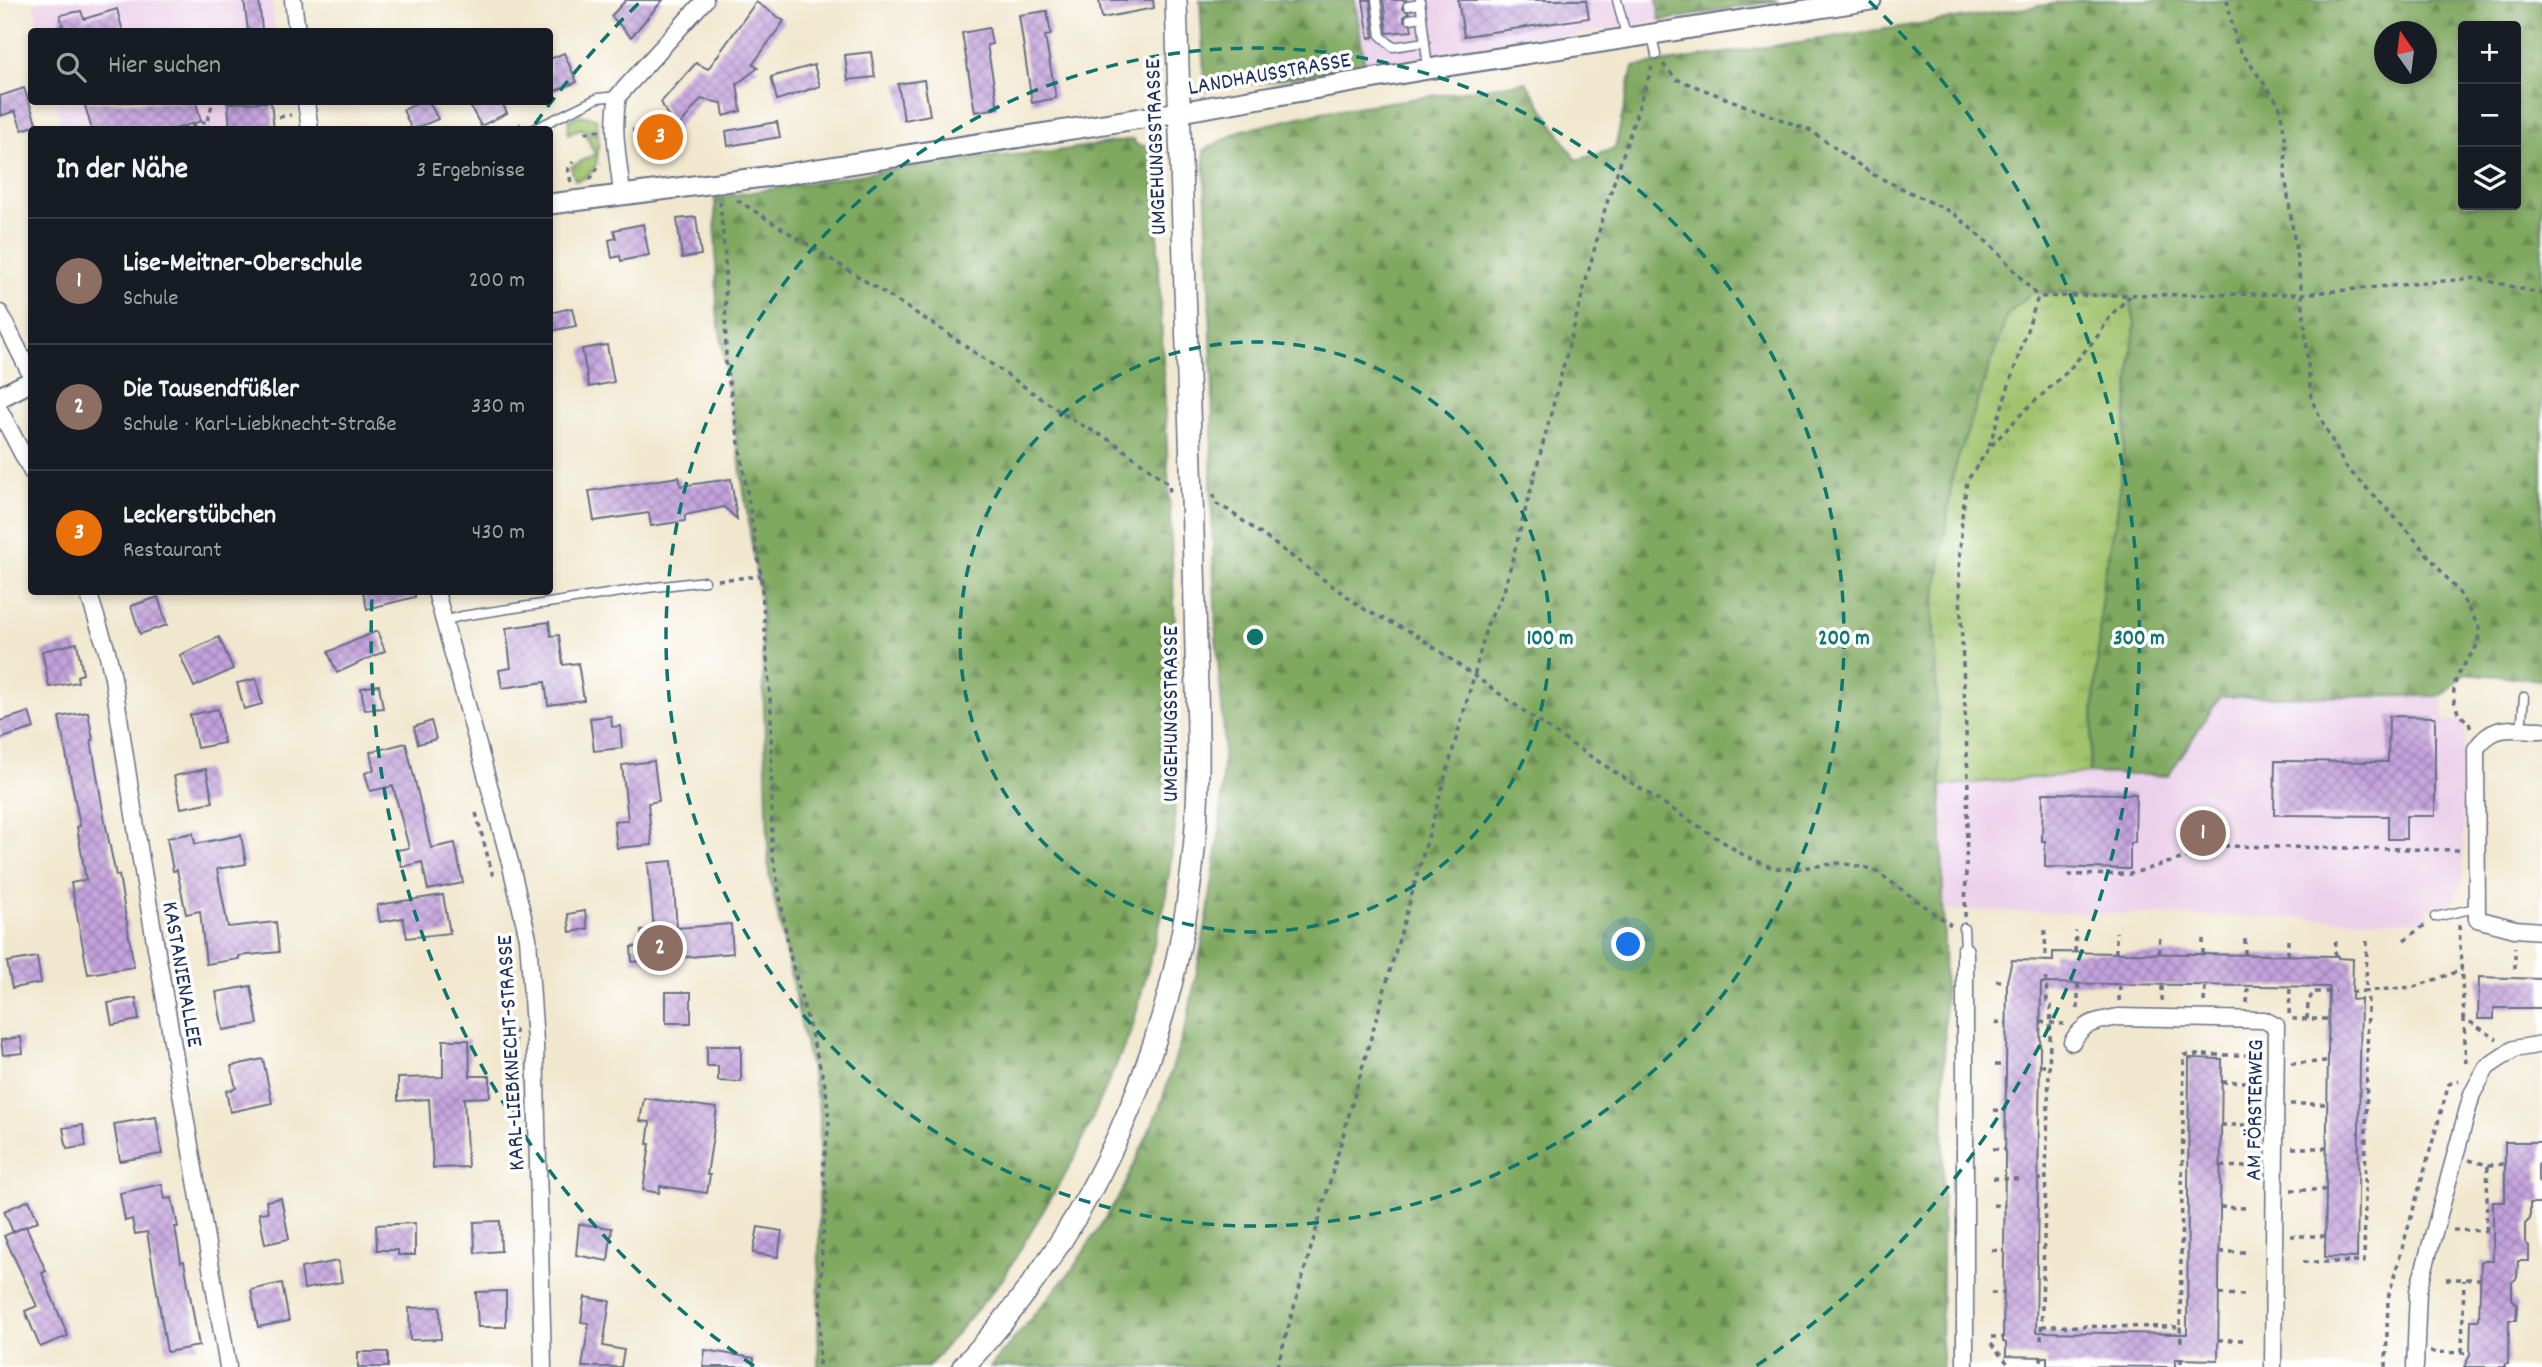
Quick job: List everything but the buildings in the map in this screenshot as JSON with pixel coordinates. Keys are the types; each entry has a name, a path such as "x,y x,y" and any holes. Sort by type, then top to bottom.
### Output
{"main road":[{"name":"UMGEHUNGSSTRASSE","path":"963,1367 1026,1293 1093,1190 1118,1139 1142,1078 1170,988 1183,932 1193,865 1198,718 1176,0"}],"street":[{"path":"293,0 296,28"},
{"path":"622,195 614,135 618,96 705,0"},
{"name":"LANDHAUSSTRASSE","path":"553,204 767,177 1871,0"},
{"path":"306,105 309,126"},
{"path":"0,313 28,371"},
{"path":"0,397 28,381"},
{"path":"0,411 28,464"},
{"name":"KASTANIENALLEE","path":"89,595 104,639 113,678 140,854 228,1367"},
{"name":"KARL-LIEBKNECHT-STRASSE","path":"437,595 510,862 528,938 536,1042 543,1367"},
{"path":"2542,730 2497,730 2485,736 2476,749 2477,914 2515,929 2542,931"},
{"path":"1965,951 1965,1367"},
{"name":"AM FÖRSTERWEG","path":"2072,1042 2081,1028 2119,1017 2264,1020 2276,1026 2273,1367"},
{"path":"2415,1359 2418,1291 2472,1094 2487,1067 2514,1049 2542,1044"}],"lane":[{"path":"1376,0 1381,36 1393,47 1425,42"},
{"path":"1617,0 1627,39"},
{"path":"1408,6 1420,2 1428,69"},
{"path":"1410,19 1423,17"},
{"path":"1652,35 1656,55"},
{"path":"540,126 598,98 618,96"},
{"path":"444,621 647,588 705,582"},
{"path":"2521,730 2524,697"},
{"path":"2435,917 2458,912 2477,914"},
{"path":"1964,928 1965,951"}],"path":[{"path":"2227,0 2237,46 2279,104 2286,142 2285,175 2302,294 2311,399 2344,466 2408,531 2460,594 2479,627 2478,644 2456,677 2453,697 2458,713 2469,723 2476,749"},
{"path":"1656,55 1676,79 1811,131 1872,174 1953,213 1995,249 2038,298"},
{"path":"1277,1367 1487,625 1504,591 1605,209 1656,55"},
{"path":"208,126 212,105"},
{"path":"193,126 207,121"},
{"path":"585,133 600,130"},
{"path":"629,130 645,131 649,142 654,141"},
{"path":"572,184 568,169 573,162"},
{"path":"729,195 935,326 1071,419 1115,443 1169,484 1170,493"},
{"path":"720,196 725,257 726,364 761,576 771,712 772,851 790,955 826,1089 830,1124 823,1169 827,1199 822,1242 820,1367"},
{"path":"2038,298 2302,294 2477,278 2542,294"},
{"path":"1215,503 1367,611 1415,634 1559,736 1745,856 1773,868 1794,869 1840,863 1873,869 1952,926 1964,928 1968,778 1959,572 1967,481 1989,448 2066,373 2097,337 2111,315 2130,296"},
{"path":"1989,448 2038,298"},
{"path":"705,582 761,576"},
{"path":"474,804 495,883"},
{"path":"2068,875 2130,874 2225,846 2477,850"},
{"path":"2386,1367 2388,1298 2449,1084 2466,1077 2458,912"},
{"path":"2404,940 2435,917"},
{"path":"2515,929 2515,969"},
{"path":"2045,930 2046,962"},
{"path":"2075,952 2076,931"},
{"path":"2116,932 2116,953"},
{"path":"2159,954 2160,933"},
{"path":"2203,934 2203,954"},
{"path":"2245,935 2245,954"},
{"path":"2288,936 2288,955"},
{"path":"2336,937 2336,956"},
{"path":"2302,1262 2364,1262 2368,938"},
{"path":"2542,956 2542,969"},
{"path":"2351,992 2414,987 2462,970"},
{"path":"2041,1340 2051,1006 2047,1001 2046,978"},
{"path":"1996,981 2007,981"},
{"path":"2119,990 2120,984"},
{"path":"2162,985 2162,991"},
{"path":"2205,986 2205,992"},
{"path":"2248,986 2248,993"},
{"path":"2290,987 2289,1018 2328,1019"},
{"path":"2307,1019 2308,1003 2313,992 2336,992"},
{"path":"2464,1018 2514,1049"},
{"path":"1996,1022 2007,1023"},
{"path":"2040,1022 2060,1023"},
{"path":"514,1024 518,1138"},
{"path":"2181,1342 2179,1327 2184,1055 2269,1055"},
{"path":"2306,1063 2328,1062"},
{"path":"1995,1065 2007,1065"},
{"path":"2040,1065 2049,1065"},
{"path":"2222,1082 2249,1082"},
{"path":"2305,1104 2327,1104"},
{"path":"2039,1108 2048,1108"},
{"path":"1994,1110 2006,1111"},
{"path":"2221,1125 2248,1125"},
{"path":"2276,1149 2326,1148"},
{"path":"1993,1149 2006,1149"},
{"path":"2038,1150 2047,1151"},
{"path":"2455,1155 2488,1165 2505,1164"},
{"path":"2486,1231 2488,1165"},
{"path":"2221,1166 2247,1167"},
{"path":"1993,1178 2021,1179"},
{"path":"2037,1179 2047,1180"},
{"path":"2275,1191 2326,1190"},
{"path":"1993,1205 2005,1206"},
{"path":"2038,1205 2046,1205"},
{"path":"2220,1207 2246,1208"},
{"path":"2436,1226 2460,1232 2493,1231"},
{"path":"2273,1236 2325,1236"},
{"path":"2037,1247 2045,1248"},
{"path":"1992,1250 2005,1251"},
{"path":"2220,1252 2245,1252"},
{"path":"2446,1279 2480,1279"},
{"path":"2462,1352 2464,1280"},
{"path":"2036,1290 2043,1290"},
{"path":"1991,1293 2005,1293"},
{"path":"2219,1294 2245,1295"},
{"path":"2042,1326 2179,1327"},
{"path":"1991,1337 2004,1337"},
{"path":"2218,1340 2244,1340"},
{"path":"1991,1345 2011,1367"},
{"path":"2415,1359 2470,1353"},
{"path":"2041,1356 2041,1367"},
{"path":"2181,1358 2181,1367"}],"shaded area":[{"path":"46,0 272,0 275,28 39,28 34,5"},
{"path":"1355,0 1657,0 1660,21 1365,66"},
{"path":"57,105 272,105 275,126 62,126"},
{"path":"2443,696 2444,722 2465,721 2463,880 2452,904 2428,909 2427,921 1943,910 1941,786 2089,773 2168,776 2220,697"}],"green space":[{"path":"1200,0 1355,0 1365,66 1205,91"},
{"path":"1657,0 1779,0 1660,21"},
{"path":"2079,0 2542,0 2542,680 2465,673 2443,696 2220,697 2168,776 2089,773 2103,582 2117,515 2135,324 2129,296 2031,293 2007,315 1953,474 1933,614 1941,786 1945,997 1941,1344 1943,1367 990,1367 1072,1270 1121,1193 1160,1107 1188,1018 1208,913 1220,829 1224,733 1216,635 1211,482 1213,391 1204,150 1240,131 1321,112 1526,82 1576,160 1615,149 1633,67"},
{"path":"579,115 596,118 598,129 584,132 582,128 568,135 569,120"},
{"path":"598,132 598,155 594,169 583,178 575,180 571,167 595,154 586,135"},
{"path":"1134,139 1135,144 1148,147 1154,159 1176,649 1172,727 1175,829 1165,903 1132,1029 1074,1159 1002,1280 928,1367 818,1367 820,1112 769,874 761,605 717,311 715,198 949,160 1051,152"},
{"path":"2031,293 2130,296 2135,324 2117,515 2103,582 2089,773 1941,786 1933,614 1953,474 2007,315"}],"place":[{"name":"Leckerstübchen","path":"660,137"},
{"name":"Lise-Meitner-Oberschule","path":"2203,833"},
{"name":"Die Tausendfüßler","path":"660,948"}]}
